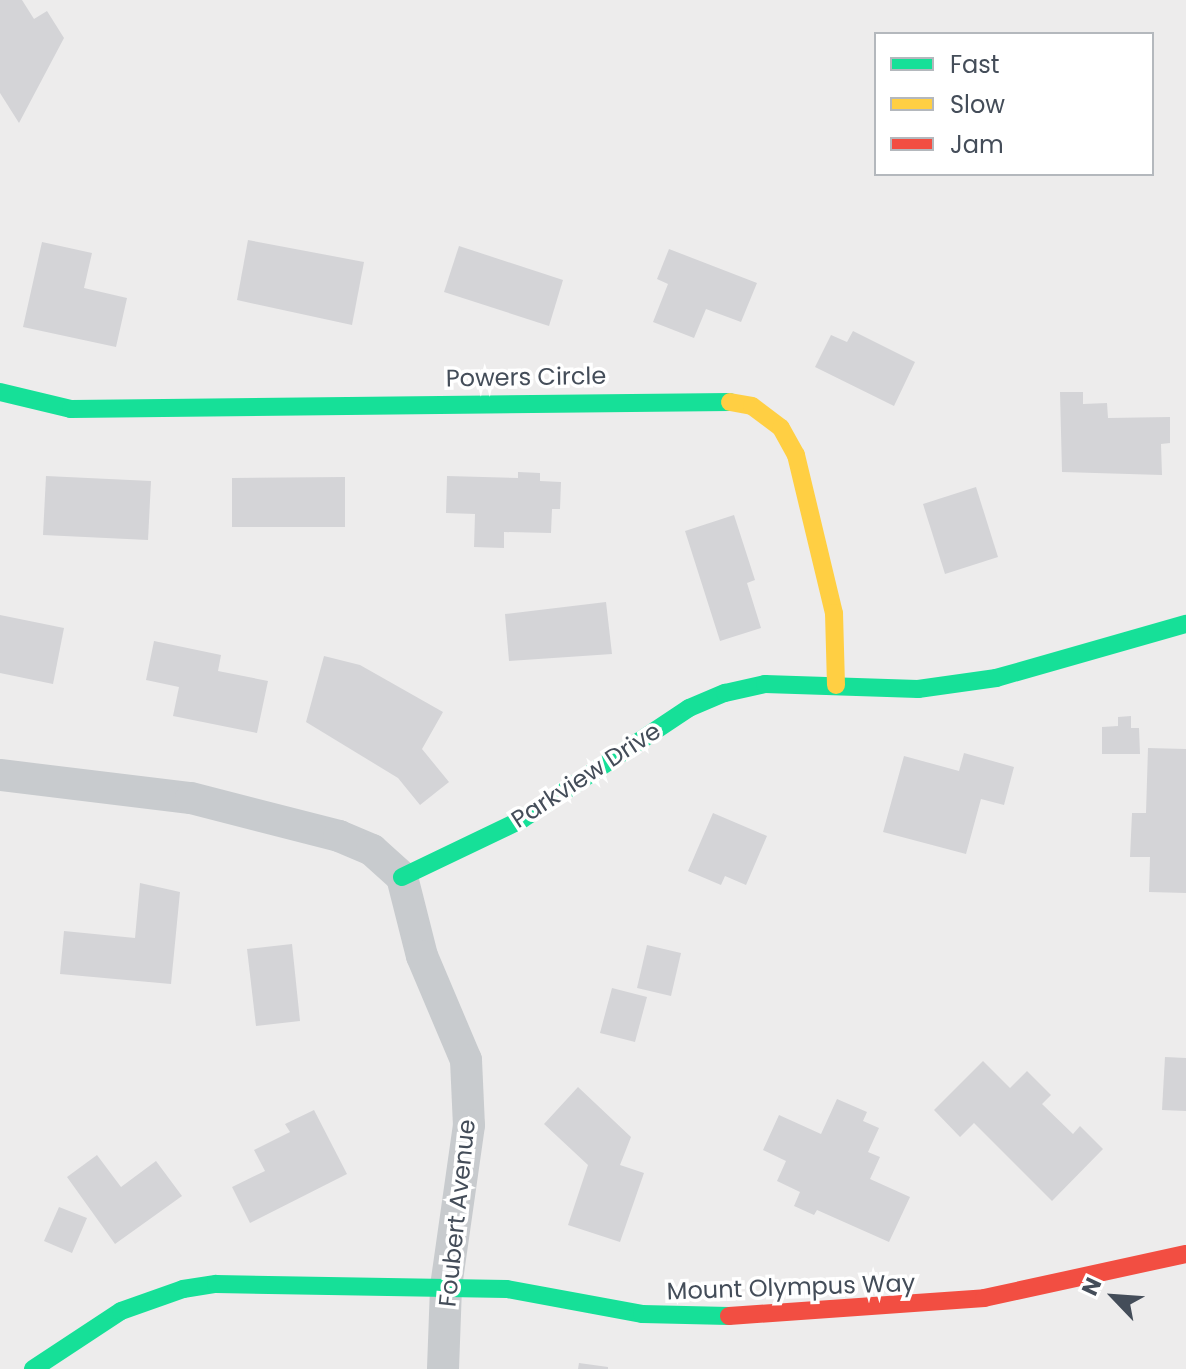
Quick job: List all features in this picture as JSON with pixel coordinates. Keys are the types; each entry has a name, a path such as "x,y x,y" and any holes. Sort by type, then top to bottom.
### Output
{"street":[{"name":"Powers Circle","path":"0,392 30,403 71,409 712,398 752,406 781,428 796,455 834,613 836,685"},
{"name":"Parkview Drive","path":"402,877 521,820 689,708 765,684 918,689 996,678 1186,624"},
{"path":"0,775 191,798 339,836 372,850 402,877"},
{"name":"Foubert Avenue","path":"402,877 422,956 466,1060 469,1125 446,1287 443,1369"},
{"name":"Mount Olympus Way","path":"33,1369 121,1311 183,1289 216,1284 507,1289 642,1314 750,1316 984,1298 1186,1254"}],"building":[{"path":"0,0 22,0 34,19 47,11 64,38 19,123 0,93"},
{"path":"248,240 364,262 352,325 237,300"},
{"path":"42,242 92,253 84,288 127,298 116,347 23,327"},
{"path":"459,246 563,280 549,326 444,292"},
{"path":"669,249 757,283 741,322 706,309 694,338 653,322 668,284 657,279"},
{"path":"853,331 915,362 894,406 815,367 831,335 847,342"},
{"path":"1060,392 1083,392 1083,404 1107,403 1108,418 1170,417 1170,443 1161,444 1162,475 1062,472"},
{"path":"518,472 540,473 540,481 561,482 560,509 552,509 551,533 504,532 504,548 474,547 475,514 446,513 447,476 518,478"},
{"path":"46,476 151,481 148,540 43,535"},
{"path":"345,477 345,527 232,527 232,478"},
{"path":"976,487 998,557 945,574 923,504"},
{"path":"734,515 755,580 747,583 761,628 720,641 685,531"},
{"path":"606,602 612,654 509,661 505,614"},
{"path":"0,615 64,628 53,684 0,673"},
{"path":"154,641 221,655 218,671 268,681 257,733 173,716 179,687 146,680"},
{"path":"324,656 360,665 443,712 422,749 449,782 420,805 398,778 306,722"},
{"path":"1131,716 1131,728 1139,728 1140,754 1102,754 1102,727 1118,726 1118,717"},
{"path":"1148,748 1186,749 1186,893 1149,892 1150,857 1130,857 1132,813 1146,813"},
{"path":"964,753 1014,767 1004,805 981,799 966,854 883,832 904,756 959,771"},
{"path":"713,813 767,836 746,885 725,876 721,885 688,871"},
{"path":"140,883 180,892 171,984 60,974 64,931 135,938"},
{"path":"292,944 300,1021 256,1026 247,949"},
{"path":"647,945 681,953 671,996 637,988"},
{"path":"612,988 647,997 635,1042 600,1033"},
{"path":"1165,1057 1186,1058 1186,1111 1162,1110"},
{"path":"983,1061 1010,1088 1027,1071 1051,1095 1042,1104 1073,1134 1080,1126 1103,1149 1052,1201 974,1123 960,1137 934,1110"},
{"path":"578,1087 631,1137 620,1165 644,1173 620,1242 568,1225 588,1165 544,1124"},
{"path":"837,1099 867,1112 863,1121 879,1128 868,1152 880,1157 870,1179 910,1197 889,1242 817,1210 814,1215 794,1206 800,1192 777,1181 786,1161 763,1150 779,1115 821,1134"},
{"path":"314,1110 347,1174 250,1223 232,1187 265,1171 254,1150 290,1132 285,1124"},
{"path":"97,1155 121,1187 156,1161 182,1196 115,1244 67,1177"},
{"path":"59,1207 87,1218 72,1253 44,1241"},
{"path":"579,1363 608,1367 608,1369 578,1369"}],"traffic: fast":[{"path":"0,392 71,409 730,402"},
{"path":"402,877 521,820 689,708 725,693 765,684 918,689 996,678 1186,624"},
{"path":"33,1369 121,1311 183,1289 216,1284 507,1289 642,1314 729,1316"}],"traffic: slow":[{"path":"730,402 752,406 781,428 796,455 834,613 836,685"}],"traffic: jam":[{"path":"729,1316 984,1298 1186,1254"}]}
